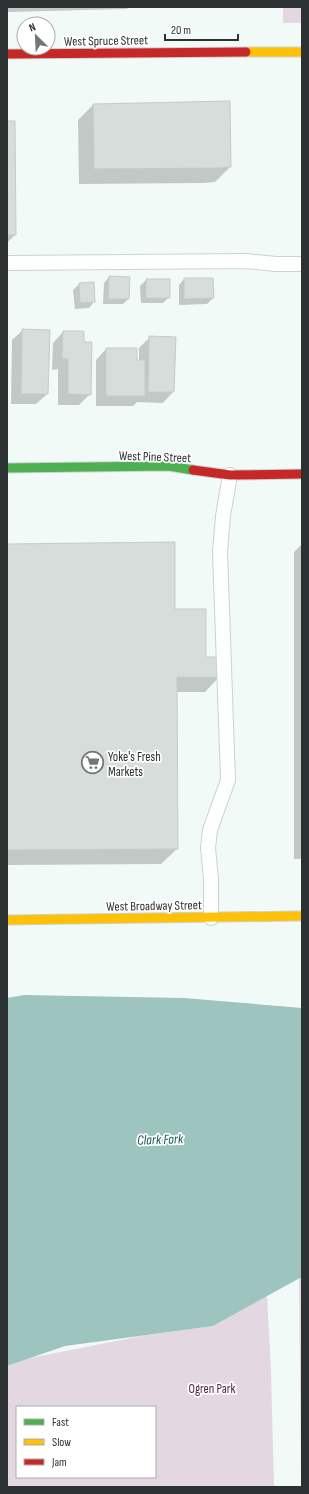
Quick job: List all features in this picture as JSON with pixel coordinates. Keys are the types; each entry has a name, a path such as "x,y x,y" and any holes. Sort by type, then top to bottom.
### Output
{"main road":[{"name":"West Spruce Street","path":"7,54 302,52"},
{"name":"West Pine Street","path":"7,468 169,466 230,475 302,474"},
{"name":"West Broadway Street","path":"7,920 302,916"}],"lane":[{"path":"7,263 246,261 276,264 302,264"},
{"path":"211,918 211,879 208,848 210,830 228,780 220,552 223,516 230,475"}],"green space":[{"path":"283,7 302,7 302,23 283,23"},
{"path":"302,1278 302,1487 301,1487 299,1279"},
{"name":"Ogren Park","path":"267,1296 271,1369 274,1487 7,1487 7,1366 30,1358 146,1335 213,1326"}],"water":[{"name":"Clark Fork","path":"24,995 184,998 302,1008 302,1278 213,1326 65,1346 7,1366 7,998"}],"building":[{"path":"230,101 231,167 94,169 93,104"},
{"path":"7,121 15,121 16,235 7,235"},
{"path":"109,276 130,277 129,299 108,299"},
{"path":"184,278 213,278 214,298 184,299"},
{"path":"146,279 170,279 170,298 146,298"},
{"path":"94,282 95,302 80,303 79,283"},
{"path":"22,329 50,330 48,394 21,394"},
{"path":"63,331 84,331 84,342 92,342 91,395 68,394 68,359 62,359"},
{"path":"149,336 176,337 174,392 148,392"},
{"path":"106,348 137,348 137,360 145,360 145,396 106,396"},
{"name":"Yoke's Fresh Markets","path":"175,542 175,609 206,609 206,657 221,657 221,677 177,677 178,849 7,850 7,544"}],"traffic: fast":[{"path":"7,468 169,466 193,470"}],"traffic: slow":[{"path":"246,52 302,52"},
{"path":"7,920 302,916"}],"traffic: jam":[{"path":"7,54 246,52"},
{"path":"193,470 230,475 302,474"}],"place":[{"name":"Yoke's Fresh Markets","path":"92,763"}]}
